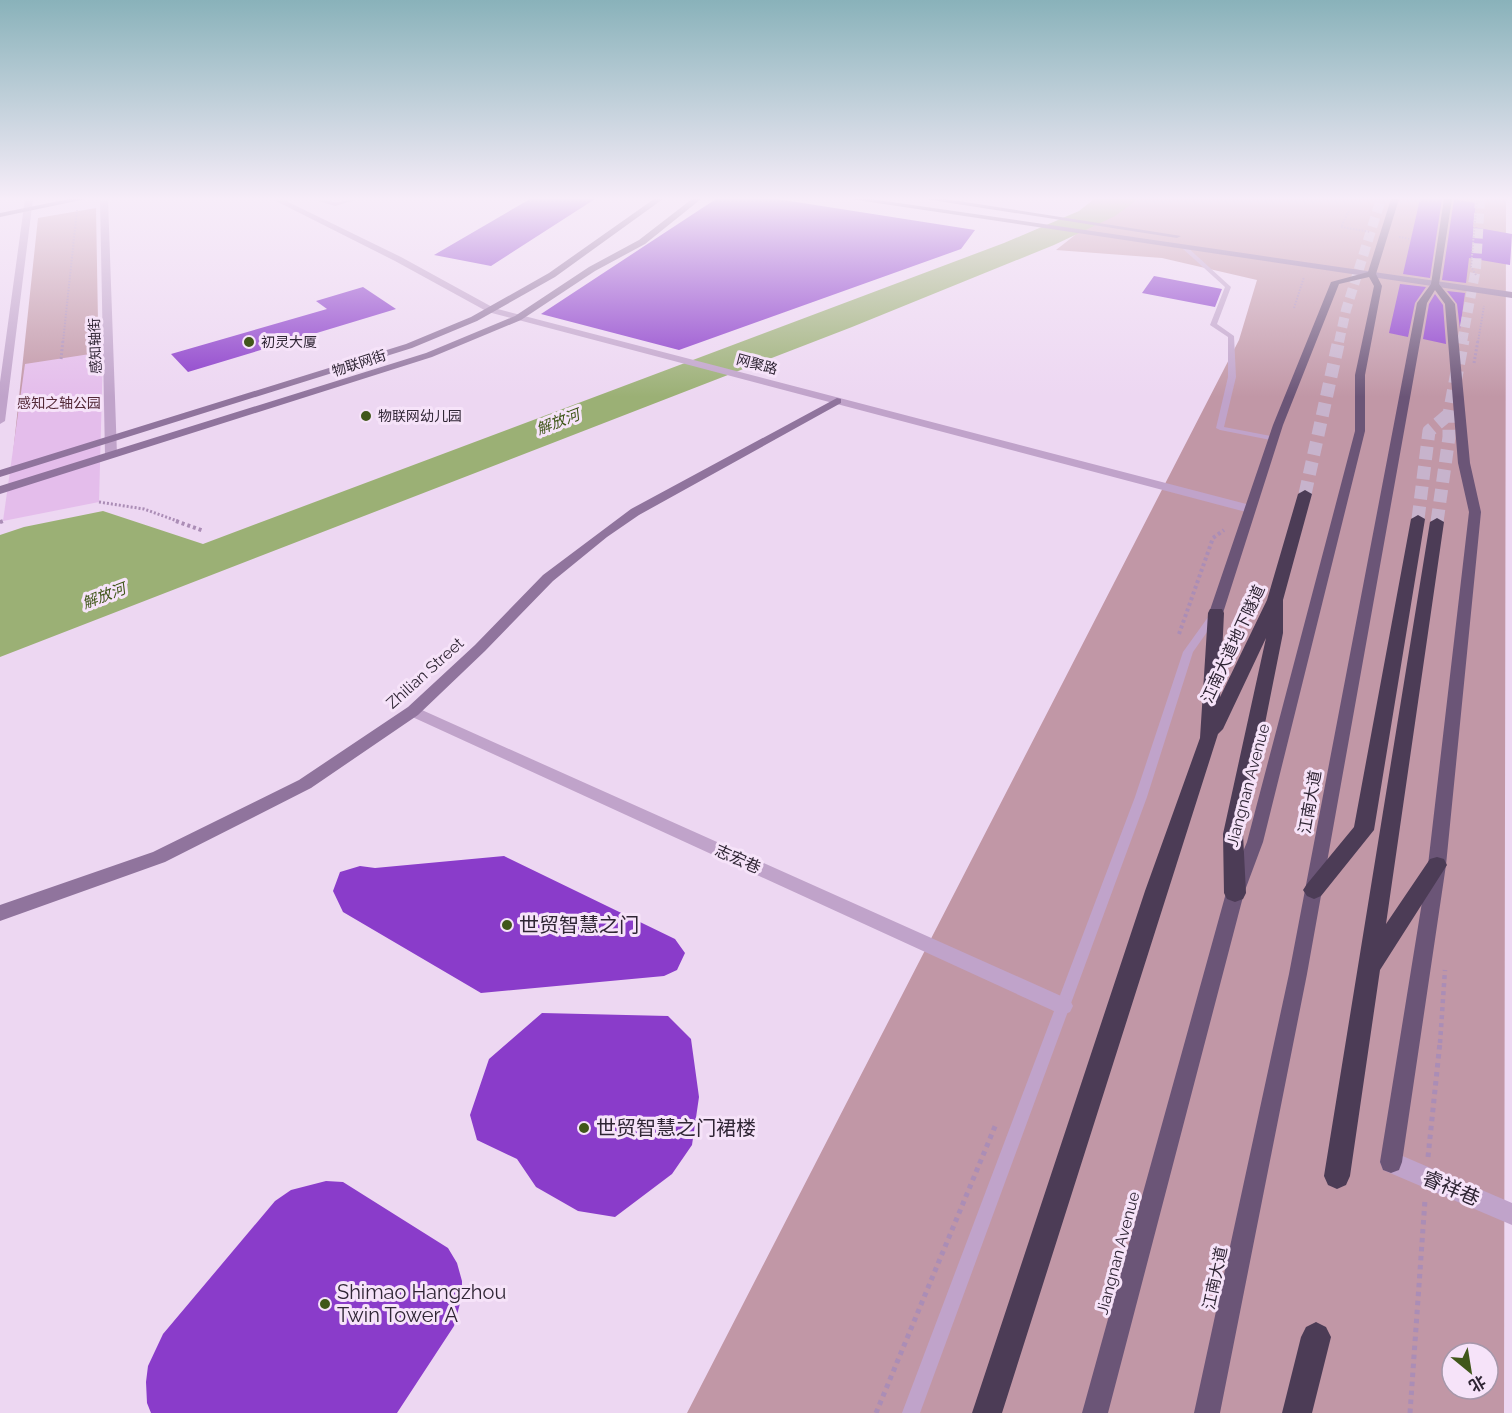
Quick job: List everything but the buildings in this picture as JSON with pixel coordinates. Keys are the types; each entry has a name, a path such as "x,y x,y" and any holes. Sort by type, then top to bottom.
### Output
{"highway":[{"name":"江南大道地下隧道","path":"1209,738 1275,600 1305,494"},
{"path":"1314,890 1364,831 1427,521 1369,970 1337,1176"},
{"path":"1235,893 1233,834 1275,633 1275,600"},
{"path":"987,1413 1186,799 1209,738 1216,613"},
{"path":"1369,970 1437,865"},
{"path":"1297,1413 1316,1337"}],"main road":[{"name":"Jiangnan Avenue","path":"1095,1413 1235,893 1255,842 1360,431 1360,375 1378,286 1374,270 1375,265"},
{"name":"江南大道","path":"1207,1413 1314,890 1422,303 1436,280 1438,265"},
{"path":"1216,613 1274,439 1335,282 1374,270"},
{"path":"1391,1162 1437,865 1475,512 1464,463 1450,304 1436,280"}],"street":[{"path":"0,421 21,265"},
{"name":"感知轴街","path":"106,265 111,455"},
{"name":"网聚路","path":"409,265 491,310 518,318 1250,509"},
{"name":"物联网街","path":"0,474 409,346 491,310 566,265"},
{"name":"物联网街","path":"0,490 429,355 518,318 600,265"},
{"path":"1332,265 1374,270"},
{"path":"1344,265 1512,295"},
{"path":"1436,280 1481,282 1512,287"},
{"name":"Zhilian Street","path":"0,913 159,857 305,784 413,711 480,648 548,578 603,534 635,512 837,401"},
{"name":"志宏巷","path":"413,711 1063,1006"},
{"name":"睿祥巷","path":"1391,1162 1512,1214"}],"lane":[{"path":"1204,265 1228,287 1213,325 1231,336 1232,377 1220,428 1274,439"},
{"path":"910,1413 1141,797 1188,652 1216,613"}],"path":[{"path":"61,359 72,265"},
{"path":"1471,265 1481,282"},
{"path":"1294,308 1300,288"},
{"path":"99,502 144,509 204,531"},
{"path":"1176,645 1213,538 1250,509"},
{"path":"876,1413 998,1120"}],"green space":[{"name":"感知之轴公园","path":"33,265 97,265 100,436 13,454"},
{"path":"1192,265 1506,265 1504,1413 687,1413 1239,340 1257,280"}],"shaded area":[{"path":"103,352 99,502 3,521 25,364"}],"water":[{"name":"解放河","path":"946,265 1005,265 852,327 0,657 0,535 24,527 103,511 203,544"}],"tunnel":[{"path":"1339,342 1360,265"},
{"path":"1462,342 1476,265"},
{"path":"1305,494 1339,340"},
{"path":"1449,414 1463,340"},
{"path":"1418,519 1429,431 1449,414"},
{"path":"1437,522 1449,437 1449,414"}],"place":[{"name":"初灵大厦","path":"249,342"},
{"name":"物联网幼儿园","path":"366,416"},
{"name":"世贸智慧之门","path":"507,925"},
{"name":"世贸智慧之门裙楼","path":"584,1128"},
{"name":"Shimao Hangzhou Twin Tower A","path":"325,1304"}]}
